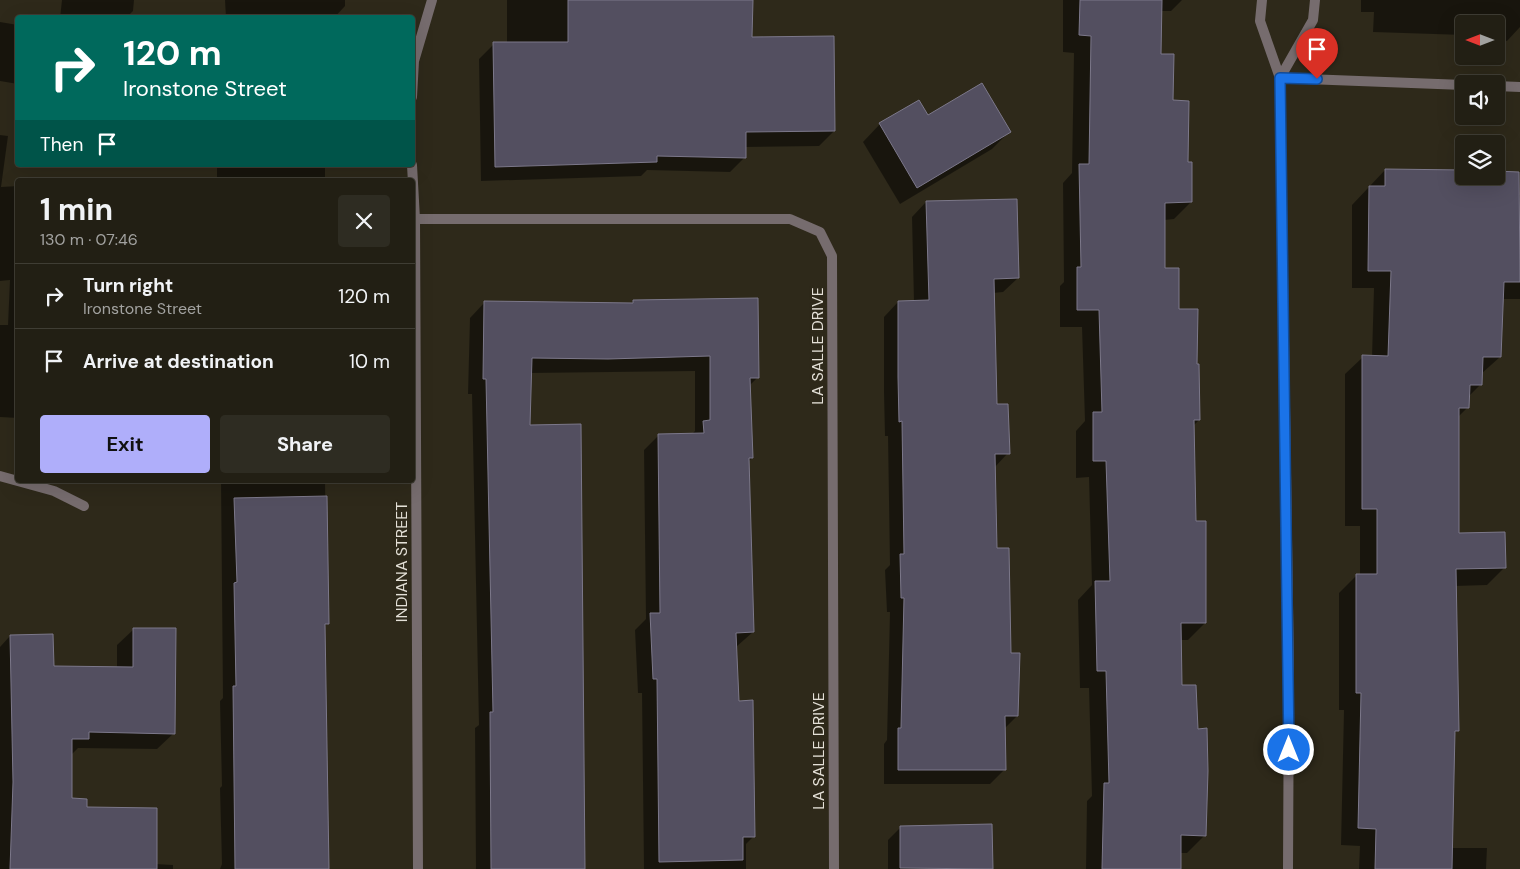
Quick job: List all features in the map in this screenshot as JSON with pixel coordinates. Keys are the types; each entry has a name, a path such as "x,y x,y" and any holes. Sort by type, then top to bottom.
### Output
{"street":[{"path":"415,59 432,0"},
{"path":"1262,0 1260,21 1280,78 1289,670 1288,869"},
{"path":"1280,78 1312,20 1314,0"},
{"path":"1280,78 1455,85"},
{"path":"1505,86 1520,87"},
{"name":"INDIANA STREET","path":"415,219 418,869"},
{"name":"LA SALLE DRIVE","path":"415,219 790,220 820,232 832,256 834,869"},
{"path":"0,476 15,480"},
{"path":"25,483 54,491 84,506"}],"building":[{"path":"568,0 753,0 752,37 834,36 835,131 746,132 746,158 657,156 657,162 495,167 493,42 568,42"},
{"path":"1080,0 1162,0 1161,54 1174,54 1173,100 1189,101 1188,162 1192,162 1192,202 1165,203 1165,268 1179,268 1179,309 1198,309 1197,364 1199,364 1200,420 1194,420 1196,521 1206,521 1206,623 1181,623 1182,685 1196,685 1198,729 1207,728 1208,771 1206,836 1181,835 1181,869 1102,869 1104,783 1109,783 1106,671 1097,671 1095,581 1110,581 1106,461 1093,461 1093,412 1102,412 1099,310 1077,310 1077,267 1081,267 1079,164 1089,164 1091,36 1079,35"},
{"path":"982,83 1011,132 917,188 879,123 919,100 928,115"},
{"path":"1385,169 1455,170 1455,185 1505,185 1505,171 1519,172 1520,282 1504,282 1501,357 1483,357 1482,385 1470,385 1469,408 1459,408 1459,533 1505,532 1506,568 1456,569 1459,731 1455,731 1452,869 1375,869 1376,829 1358,828 1361,693 1356,693 1356,574 1377,574 1377,509 1362,509 1362,355 1388,356 1391,271 1368,271 1369,186 1385,186"},
{"path":"1017,199 1019,278 994,279 997,404 1008,404 1010,454 995,454 997,548 1009,548 1011,653 1020,653 1018,716 1005,716 1006,770 898,770 898,728 901,728 904,598 901,598 900,554 904,554 902,421 899,422 898,301 929,300 926,201"},
{"path":"758,298 759,378 750,378 753,458 749,458 754,632 736,633 739,701 753,700 755,837 743,837 743,860 659,862 657,679 653,679 650,613 660,613 658,434 704,433 703,421 710,420 710,356 608,359 532,358 530,425 581,424 585,869 491,869 490,712 493,712 486,379 483,379 484,301 633,303 633,300"},
{"path":"327,496 329,624 325,624 329,869 235,869 233,686 236,686 234,583 237,582 234,498"},
{"path":"133,628 176,628 175,734 89,732 89,739 72,739 72,798 87,799 87,807 157,808 157,869 10,869 13,782 10,635 53,634 54,666 133,667"},
{"path":"992,824 993,869 900,868 900,826"}],"route":[{"path":"1289,750 1280,78 1317,79"}]}
